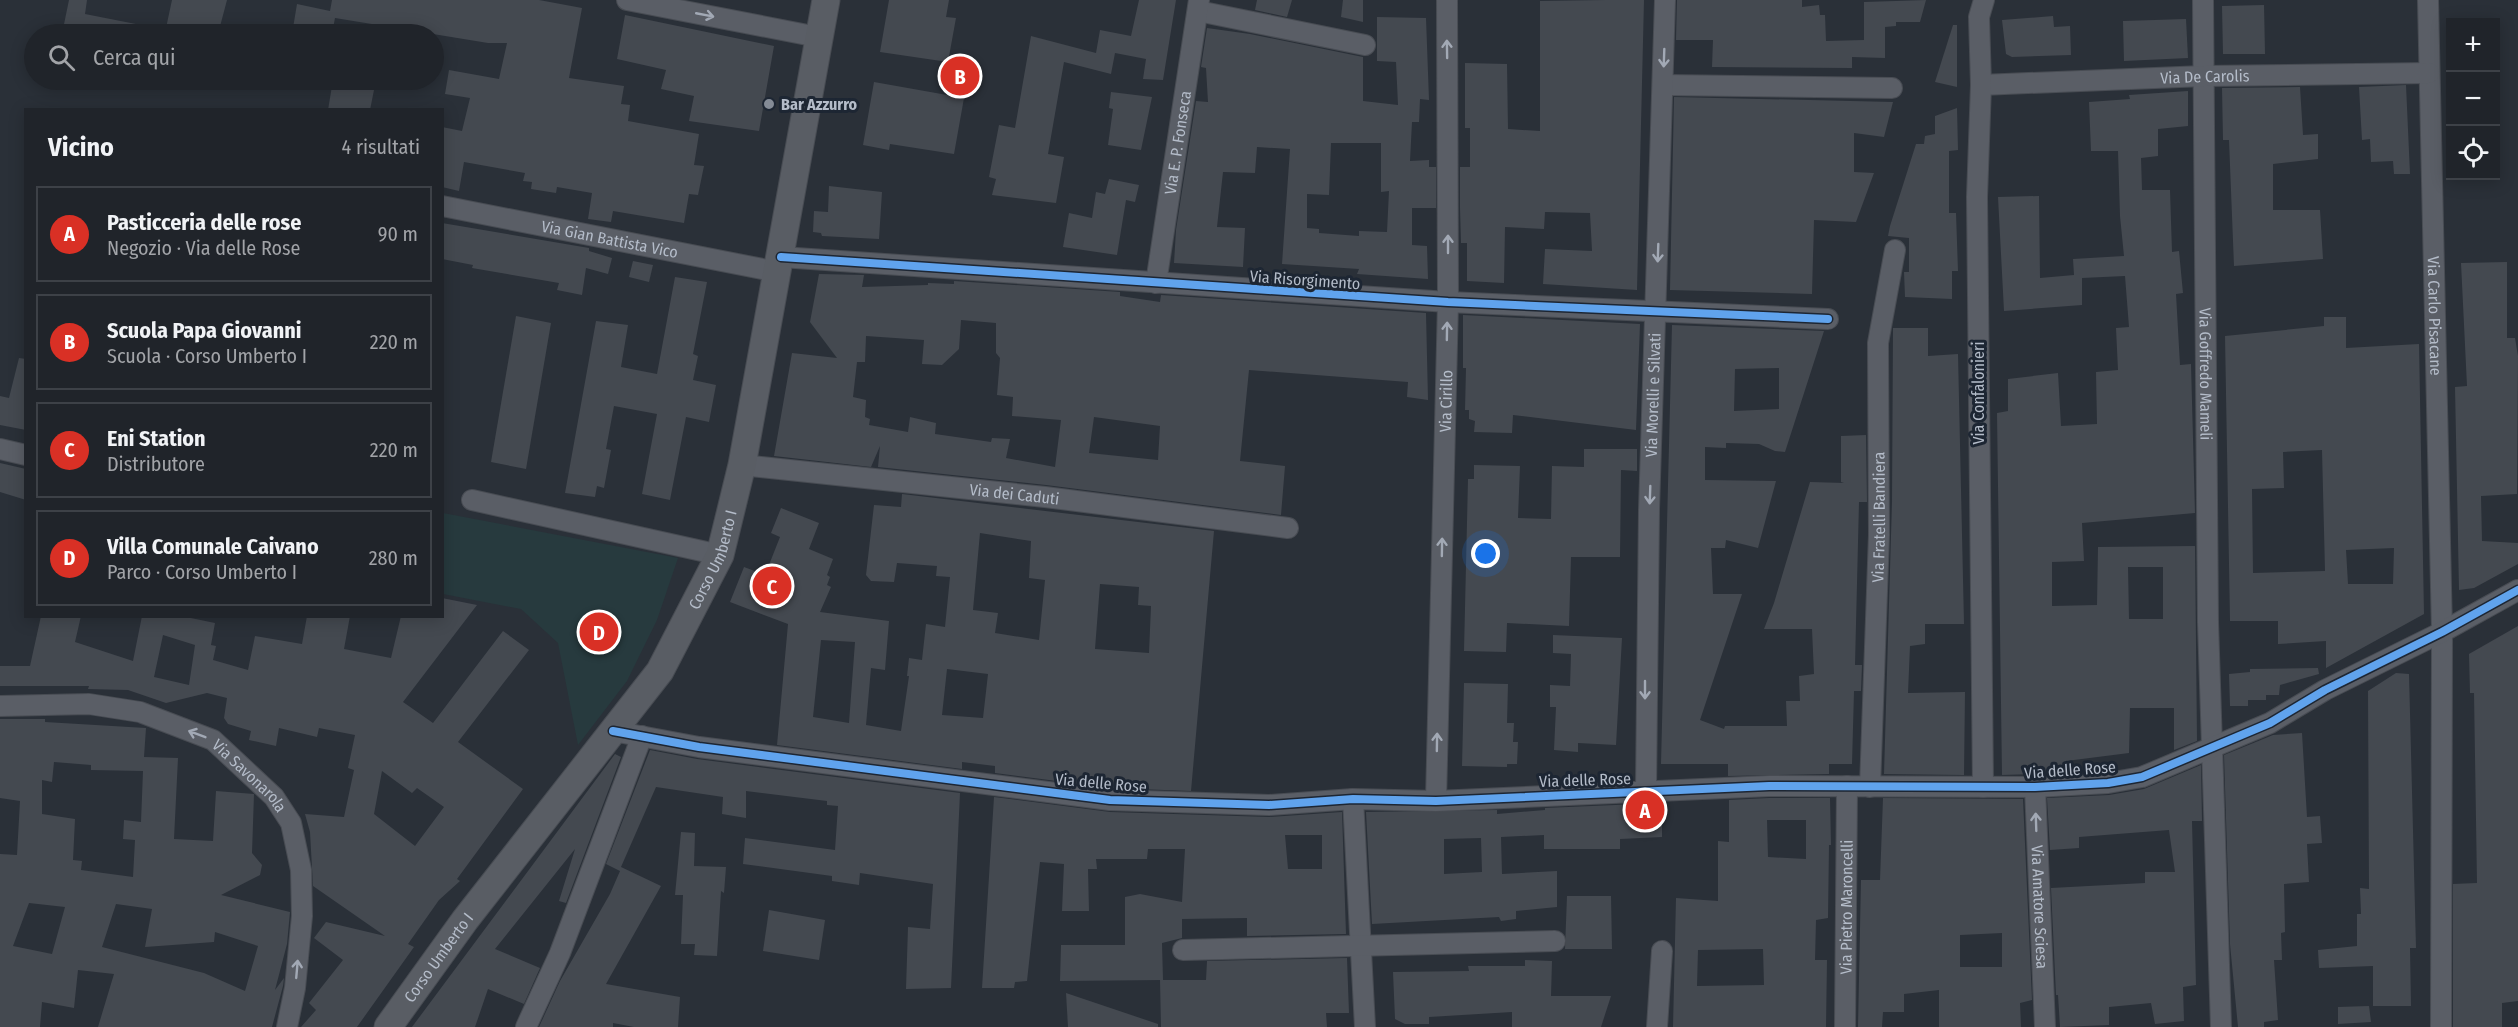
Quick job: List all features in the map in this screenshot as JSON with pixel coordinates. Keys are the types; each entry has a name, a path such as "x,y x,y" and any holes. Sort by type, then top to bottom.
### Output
{"main road":[{"name":"Corso Umberto I","path":"388,1027 465,920 660,671 720,555 742,465 780,265 826,0"}],"street":[{"path":"627,0 819,37"},
{"name":"Via Cirillo","path":"1436,801 1448,302 1447,0"},
{"name":"Via Morelli e Silvati","path":"1646,791 1647,617 1665,0"},
{"name":"Via Confalonieri","path":"1983,787 1977,197 1981,85 1979,17 1984,0"},
{"name":"Via Goffredo Mameli","path":"2202,0 2207,538 2220,1027"},
{"name":"Via Carlo Pisacane","path":"2428,0 2442,632 2441,1027"},
{"path":"1198,6 1365,45"},
{"name":"Via E. P. Fonseca","path":"1156,283 1198,6"},
{"name":"Via De Carolis","path":"1981,85 2204,76 2429,73"},
{"path":"1663,85 1892,87"},
{"name":"Via Gian Battista Vico","path":"444,206 780,265"},
{"name":"Via Fratelli Bandiera","path":"1870,787 1878,535 1878,344 1895,250"},
{"name":"Via Risorgimento","path":"780,265 1156,283 1448,302 1828,319"},
{"path":"0,448 24,454"},
{"name":"Via dei Caduti","path":"742,465 1045,496 1288,528"},
{"path":"472,500 720,555"},
{"name":"Via delle Rose","path":"613,730 699,747 1110,800 1269,805 1353,799 1436,801 1646,791 1847,786 2035,787 2108,783 2142,777 2270,723 2325,690 2442,632 2518,590"},
{"name":"Via Savonarola","path":"0,706 89,704 140,712 213,740 274,797 291,823 301,870 302,916 295,988 287,1027"},
{"path":"526,1027 560,953 642,736"},
{"name":"Via Pietro Maroncelli","path":"1845,1027 1847,786"},
{"name":"Via Amatore Sciesa","path":"2035,787 2045,1027"},
{"path":"1353,799 1365,1027"},
{"path":"1183,950 1555,941"},
{"path":"1657,1027 1662,951"}],"green space":[{"path":"444,513 678,558 657,620 627,681 578,745 558,643 521,609 444,594"}],"building":[{"path":"69,0 87,0 85,14 136,24 64,24"},
{"path":"172,0 227,0 221,24 167,24"},
{"path":"332,0 539,0 582,8 569,78 624,86 621,104 630,105 628,121 699,134 694,165 704,166 698,195 689,194 684,223 613,211 611,222 588,219 592,193 557,187 556,193 531,189 532,182 523,181 525,173 464,162 459,191 444,187 444,127 462,131 470,98 445,94 449,70 499,79 507,43 488,43 444,36 444,24 372,24 335,18 334,24 294,24 297,4 330,11"},
{"path":"889,0 949,0 946,17 956,18 948,62 880,52"},
{"path":"1139,0 1176,0 1163,80 1143,79 1146,59 1115,53 1111,74 1064,62 1048,154 1064,157 1056,203 992,195 996,179 989,177 999,125 1015,128 1031,36 1096,53 1100,30 1131,36"},
{"path":"1257,0 1292,0 1287,17 1255,10"},
{"path":"1343,0 1363,0 1363,22 1341,17"},
{"path":"1644,0 1637,290 1543,284 1545,249 1592,251 1590,213 1545,212 1544,229 1505,227 1504,283 1467,281 1467,243 1461,243 1460,208 1460,167 1470,167 1470,128 1465,128 1465,63 1507,64 1508,129 1540,131 1540,1"},
{"path":"1677,0 1802,0 1802,7 1819,5 1820,15 1825,15 1826,41 1864,40 1864,2 1926,0 1920,22 1896,22 1896,26 1885,27 1885,58 1852,57 1852,68 1712,67 1713,40 1676,40"},
{"path":"2264,5 2265,54 2223,54 2222,6"},
{"path":"625,15 774,46 759,131 689,121 694,96 661,89 666,70 617,59"},
{"path":"2053,16 2054,27 2070,26 2071,55 2012,57 2006,54 2002,20"},
{"path":"1377,17 1426,18 1429,100 1420,99 1419,122 1412,122 1410,161 1429,160 1429,167 1436,167 1436,208 1412,208 1412,245 1427,246 1428,279 1357,274 1359,269 1282,264 1290,149 1257,147 1255,173 1223,172 1217,227 1245,228 1243,267 1174,263 1176,230 1196,101 1208,102 1206,68 1201,67 1207,28 1250,34 1363,57 1363,101 1398,105 1396,62 1377,61","holes":["1331,143 1381,143 1381,192 1389,191 1387,232 1359,231 1359,236 1319,233 1319,229 1307,228 1307,194 1329,195"]},
{"path":"2186,19 2188,58 2124,61 2123,21"},
{"path":"1953,25 1957,25 1957,87 1935,82"},
{"path":"874,82 964,98 954,154 890,144 889,150 863,145"},
{"path":"2406,85 2410,174 2394,174 2393,161 2371,162 2370,139 2362,140 2359,87"},
{"path":"2300,87 2303,135 2318,134 2318,159 2273,164 2273,210 2320,210 2323,259 2234,266 2229,140 2223,140 2222,88"},
{"path":"331,90 374,90 370,108 328,108"},
{"path":"2188,91 2188,126 2158,129 2158,156 2141,158 2142,190 2170,190 2172,252 2179,251 2183,293 2176,294 2180,365 2191,364 2195,513 2082,523 2084,561 2052,562 2052,606 2097,605 2098,547 2195,546 2197,741 2174,750 2174,708 2130,708 2129,753 2066,761 2067,773 2002,775 1997,413 2008,411 2008,379 2058,373 2061,426 2097,424 2096,372 2118,370 2116,328 2129,327 2125,276 2082,278 2082,305 2004,311 1998,197 2039,196 2040,278 2074,275 2073,259 2124,256 2118,151 2091,151 2089,102 2130,99 2129,95","holes":["2128,567 2163,567 2163,619 2129,619"]},
{"path":"1111,92 1152,97 1141,150 1108,145 1113,109 1109,108"},
{"path":"1674,97 1893,102 1884,137 1854,133 1854,172 1874,173 1856,222 1814,220 1812,294 1670,290"},
{"path":"1957,108 1958,150 1949,151 1949,213 1956,213 1958,271 1952,271 1952,299 1905,297 1904,272 1909,272 1909,238 1888,236 1890,226 1916,144 1924,144 1925,136 1935,134 1935,116"},
{"path":"1109,179 1139,185 1135,202 1126,200 1117,255 1063,247 1069,213 1092,218 1096,192 1105,194"},
{"path":"829,186 882,192 879,239 822,236 821,233 813,232 814,211 828,212"},
{"path":"444,223 589,248 589,251 612,258 608,274 586,268 582,295 557,290 559,283 472,268 473,265 444,259"},
{"path":"633,261 653,265 649,282 629,277"},
{"path":"2507,262 2507,338 2515,338 2518,356 2517,494 2481,496 2482,541 2518,543 2518,564 2474,588 2459,590 2455,387 2467,386 2461,263"},
{"path":"819,274 864,275 862,287 928,285 928,283 954,284 954,281 1120,292 1120,296 1160,302 1161,295 1426,313 1428,400 1407,397 1408,382 1249,370 1240,461 1285,466 1281,515 1046,485 878,467 880,446 871,467 774,456 792,353 837,358 810,322","holes":["961,320 996,323 996,353 1000,358 997,395 1013,397 1012,416 1061,420 1055,467 1006,458 1010,439 992,438 991,442 935,434 936,423 910,417 908,432 869,425 870,419 865,417 866,400 853,397 857,362 865,362 866,336 924,340 922,364 942,365 959,349","1094,417 1160,426 1158,460 1089,453"]},
{"path":"675,277 707,282 693,354 698,356 693,380 716,385 709,422 686,417 670,500 642,494 657,414 614,406 606,449 611,450 604,488 597,486 595,497 565,493 596,321 628,325 621,367 657,374"},
{"path":"1463,315 1640,324 1636,430 1513,415 1512,433 1474,432 1475,421 1469,419 1469,410 1465,410 1466,368 1463,368"},
{"path":"516,316 551,323 526,469 491,462"},
{"path":"2324,317 2346,317 2346,348 2419,344 2424,614 2326,668 2326,641 2278,644 2278,621 2230,621 2225,336 2324,326","holes":["2322,450 2325,571 2253,573 2252,489 2284,488 2283,452","2394,548 2393,584 2348,584 2346,550"]},
{"path":"1672,325 1824,331 1785,452 1775,451 1759,444 1726,443 1726,448 1705,447 1705,480 1776,481 1758,548 1726,540 1725,548 1711,548 1713,594 1742,594 1700,720 1724,729 1725,726 1787,726 1786,701 1800,701 1799,676 1814,674 1812,629 1764,629 1810,482 1844,483 1841,482 1841,436 1866,435 1867,502 1859,502 1855,665 1862,665 1861,691 1854,691 1852,764 1829,764 1829,774 1728,776 1728,764 1661,764","holes":["1779,368 1779,409 1734,411 1735,369"]},
{"path":"1893,328 1928,328 1928,356 1958,354 1964,624 1925,624 1925,644 1910,646 1908,693 1965,692 1964,775 1884,774 1892,502"},
{"path":"19,358 24,359 24,430 0,425 0,396 9,398"},
{"path":"1584,449 1637,449 1637,471 1621,470 1620,557 1571,557 1569,626 1507,623 1506,652 1464,651 1468,479 1474,479 1474,465 1520,466 1518,518 1551,519 1552,466 1584,467"},
{"path":"0,463 24,469 24,499 0,492"},
{"path":"902,494 1214,531 1191,791 1111,788 995,773 995,766 962,762 962,769 777,745 788,624 730,602 744,567 765,575 780,537 771,533 781,508 819,523 809,549 833,559 827,575 830,577 827,585 831,587 820,612 889,621 885,670 871,668 866,725 901,731 909,676 907,676 909,658 922,660 926,624 945,627 950,577 936,576 937,566 897,563 894,582 871,581 866,575 874,505 901,507","holes":["980,533 1031,541 1029,578 1045,580 1039,640 995,633 998,613 973,610","1100,584 1139,587 1138,605 1151,606 1149,653 1095,649","821,640 855,642 849,723 813,717","947,669 988,674 983,718 942,715"]},
{"path":"444,598 477,605 403,702 433,723 503,631 529,650 458,742 523,789 457,879 460,881 439,900 408,944 414,947 357,1027 301,1027 316,1010 309,1003 343,960 314,938 326,922 385,936 313,886 310,832 305,814 344,817 354,770 348,768 355,735 319,728 317,737 279,728 276,746 249,740 251,731 228,724 224,718 227,698 207,693 166,703 128,690 88,689 89,686 0,686 0,666 30,666 41,618 81,618 75,642 133,661 142,618 191,618 215,623 211,645 216,646 213,660 248,670 255,636 302,644 307,618 350,618 344,649 391,658 401,618 444,618","holes":["163,635 195,645 189,685 154,677","382,771 412,793 417,788 444,807 415,846 374,814"]},
{"path":"2518,626 2518,1001 2502,1003 2502,1027 2453,1027 2453,884 2477,883 2474,693 2470,693 2469,654"},
{"path":"1553,635 1622,638 1616,745 1578,743 1578,752 1554,750 1556,707 1550,707 1550,685 1570,686 1571,654 1553,653"},
{"path":"2318,668 2319,674 2280,685 2279,695 2266,695 2266,700 2248,700 2248,706 2230,706 2229,674 2250,672 2250,669"},
{"path":"2396,673 2409,674 2416,948 2410,948 2411,1006 2373,1006 2373,966 2319,968 2318,950 2357,946 2357,914 2361,914 2360,888 2369,889 2368,691"},
{"path":"1464,683 1508,684 1507,723 1514,723 1513,742 1518,742 1517,764 1507,764 1507,767 1462,766"},
{"path":"0,719 45,719 45,722 146,728 144,757 178,758 174,839 213,841 216,791 254,794 252,853 262,865 260,875 221,895 290,912 287,944 275,990 284,978 283,986 272,1027 98,1027 114,974 78,970 74,1008 42,1002 40,1027 0,1027 0,854 17,855 20,801 0,798","holes":["54,762 91,765 91,770 143,771 141,822 124,820 123,839 135,840 133,877 81,870 82,861 73,860 75,819 42,814 42,780 52,782","29,903 65,907 52,954 13,946","116,904 152,909 145,947 214,942 215,932 258,946 245,991 204,973 102,947"]},
{"path":"2302,733 2307,817 2320,816 2322,843 2307,844 2309,882 2284,884 2285,932 2281,933 2282,960 2274,960 2278,1020 2264,1022 2264,1027 2238,1027 2230,944 2224,755 2273,735"},
{"path":"650,750 697,759 960,793 951,988 906,989 908,927 930,929 933,884 860,873 859,885 832,881 832,876 743,864 745,838 835,850 838,806 827,805 827,801 746,791 746,818 722,814 723,797 656,787 621,867 661,886 606,984 680,997 678,1027 634,1027 613,1023 613,1027 539,1027 560,981 610,894 620,871 606,864"},
{"path":"615,754 621,757 566,903 559,901 575,849 495,949 540,968 524,1004 488,989 475,1027 412,1027"},
{"path":"2201,765 2202,821 2192,821 2196,985 2183,987 2184,1021 2155,1024 2151,1003 2109,1007 2109,1025 2060,1027 2058,995 2056,995 2051,888 2145,883 2145,872 2175,872 2169,830 2079,837 2079,848 2050,850 2047,798 2109,795 2144,789"},
{"path":"994,797 1110,812 1269,817 1342,812 1346,934 1247,936 1247,918 1182,919 1182,938 1162,943 1163,980 1060,981 1061,945 1125,945 1125,897 1140,894 1182,902 1185,849 1148,849 1147,859 1096,859 1097,869 1088,869 1089,911 1062,911 1064,864 1040,862 1027,981 1015,982 1014,988 982,988","holes":["1285,835 1322,835 1322,869 1288,869"]},
{"path":"1830,798 1828,918 1816,920 1815,960 1827,960 1826,1027 1673,1027 1676,898 1718,901 1718,841 1729,842 1729,800","holes":["1767,820 1806,820 1806,859 1768,857","1763,949 1764,985 1697,986 1698,950"]},
{"path":"1883,798 2023,799 2032,1000 2020,1003 2021,1027 1939,1027 1939,990 1904,994 1904,1012 1883,1012 1882,1027 1858,1027 1861,880 1880,880","holes":["2002,933 2002,967 1960,967 1960,935"]},
{"path":"1662,803 1662,837 1620,839 1620,849 1544,849 1544,835 1501,837 1502,874 1557,871 1557,907 1516,911 1516,919 1501,921 1499,917 1372,924 1366,812 1497,810 1497,814 1545,810 1545,808","holes":["1481,838 1482,872 1444,874 1444,839"]},
{"path":"681,832 695,833 694,866 726,867 724,893 721,891 717,956 694,955 695,944 681,944 683,895 675,895"},
{"path":"1567,896 1611,896 1612,949 1565,949"},
{"path":"769,910 825,920 819,960 763,951"},
{"path":"1347,958 1349,1013 1326,1013 1327,1027 1161,1027 1160,980 1206,980 1207,961"},
{"path":"1525,960 1552,961 1551,996 1611,996 1601,1027 1512,1027 1512,1012 1429,1017 1429,1024 1405,1024 1395,1019 1393,972 1469,971 1468,966 1525,966"},
{"path":"1066,993 1158,1024 1158,1027 1068,1027"},
{"path":"2369,1006 2371,1022 2338,1024 2338,1007"}],"cycle path":[{"path":"781,257 1448,302 1828,319"},
{"path":"613,731 699,747 1110,800 1269,805 1353,799 1436,801 1769,786 2035,787 2108,783 2142,777 2270,723 2325,690 2442,632 2518,590"}],"place":[{"name":"Scuola Papa Giovanni","path":"960,76"},
{"name":"Bar Azzurro","path":"769,104"},
{"name":"Eni Station","path":"772,586"},
{"name":"Villa Comunale Caivano","path":"599,632"},
{"name":"Pasticceria delle rose","path":"1645,810"}]}
